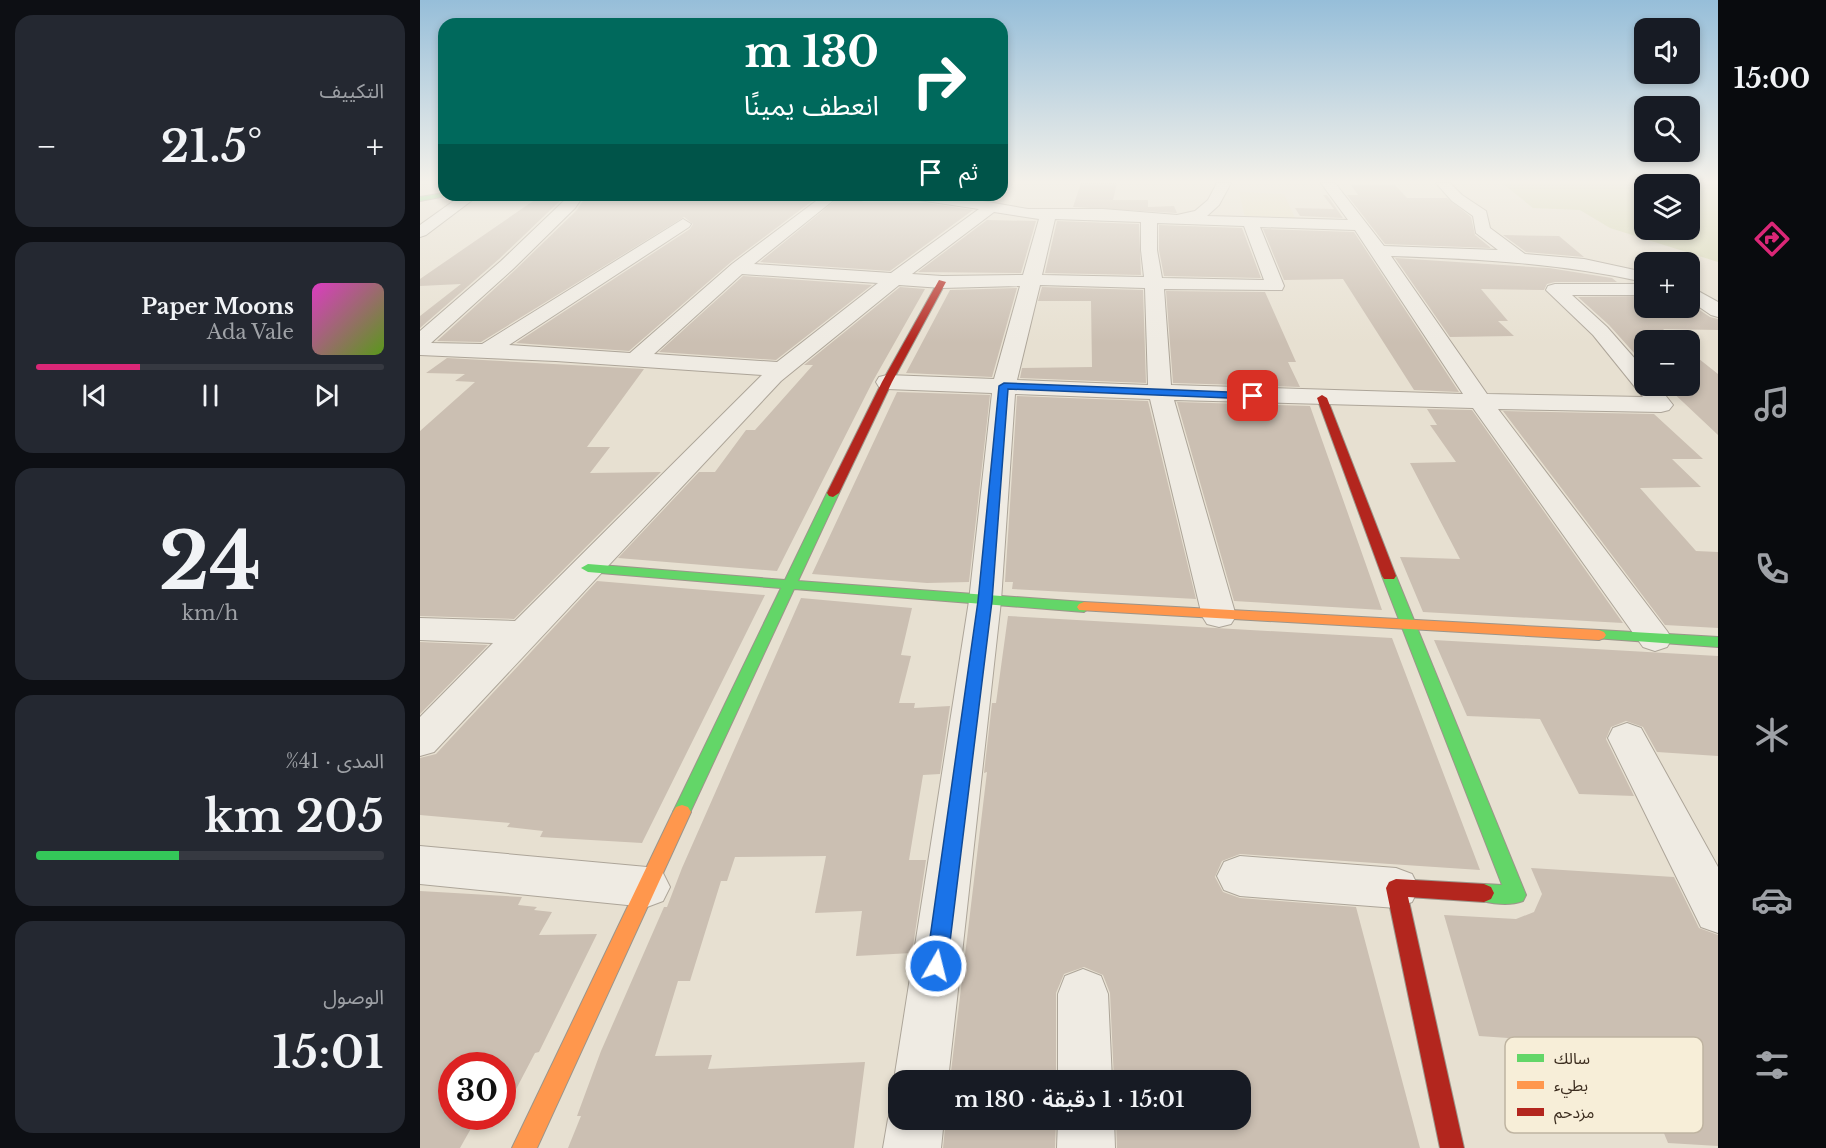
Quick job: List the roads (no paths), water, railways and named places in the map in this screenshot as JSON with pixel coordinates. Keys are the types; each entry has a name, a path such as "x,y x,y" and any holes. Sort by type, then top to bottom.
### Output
{"street":[{"path":"420,342 537,237"},
{"path":"489,349 663,237"},
{"path":"634,361 738,268 779,237"},
{"path":"420,741 781,369 952,237"},
{"path":"922,1070 985,601 1004,386 1043,237"},
{"path":"1149,237 1160,393 1219,616"},
{"path":"738,268 942,282 1032,280 1275,286 1256,237"},
{"path":"1367,237 1480,401 1654,639"},
{"path":"1491,237 1524,260 1600,331 1634,371"},
{"path":"1379,251 1490,253 1524,260 1609,268 1634,274"},
{"path":"524,1148 789,584 887,382 942,282"},
{"path":"1555,290 1634,289"},
{"path":"1700,294 1718,298"},
{"path":"1700,299 1718,311"},
{"path":"420,349 489,349 634,361 781,369"},
{"path":"887,382 1322,398 1661,405 1654,396"},
{"path":"1240,876 1516,896 1408,626 1322,398"},
{"path":"588,568 985,601 1219,616 1718,642"},
{"path":"420,629 523,633"},
{"path":"1627,738 1718,912"},
{"path":"420,865 647,887"},
{"path":"1396,888 1452,1148"},
{"path":"1083,994 1085,1070"},
{"path":"912,1148 914,1130"},
{"path":"1086,1130 1086,1148"}]}
